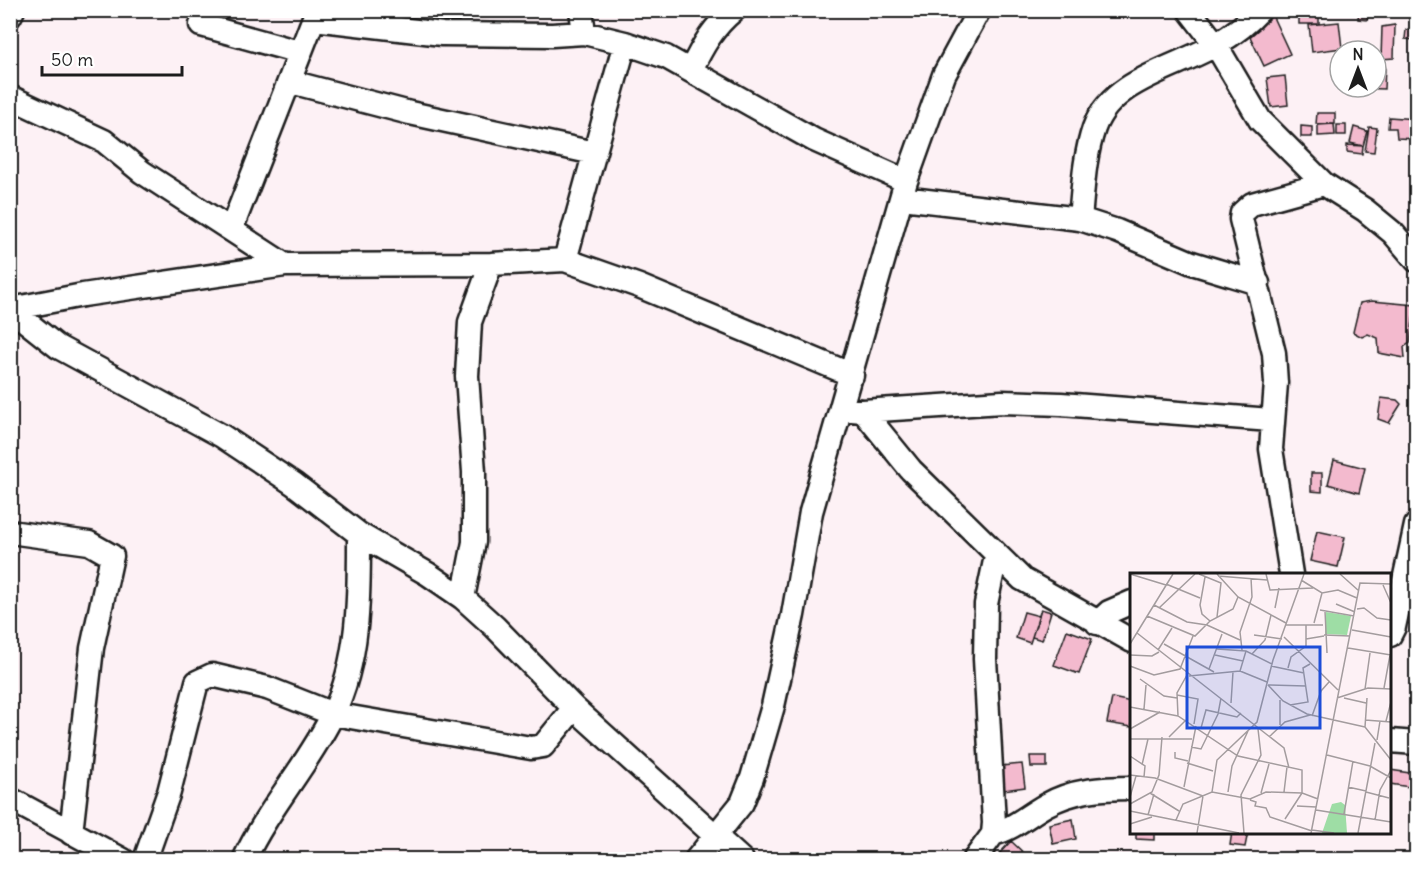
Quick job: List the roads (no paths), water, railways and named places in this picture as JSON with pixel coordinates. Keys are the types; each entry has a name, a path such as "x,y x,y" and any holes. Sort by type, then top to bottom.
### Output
{"street":[{"path":"10,16 13,10"},
{"path":"691,70 703,45 720,22 734,10"},
{"path":"696,860 742,803 755,768 781,672 811,512 852,410 852,375 904,190 945,75 978,10"},
{"path":"1189,10 1216,45 1260,120 1324,184 1365,210 1393,233 1416,260"},
{"path":"1080,219 1087,157 1095,126 1108,103 1158,72 1216,45 1260,10"},
{"path":"231,230 291,82 299,52 315,15 442,34 583,22 625,43 666,57 691,70 904,190 1080,219 1118,231 1192,263 1258,283"},
{"path":"201,25 299,52"},
{"path":"564,260 625,43"},
{"path":"291,82 410,113 594,153"},
{"path":"10,97 104,141 142,172 285,265"},
{"path":"1291,573 1275,488 1271,449 1271,420 1276,383 1274,352 1241,219 1242,213 1252,204 1324,184"},
{"path":"11,309 83,295 285,265 491,264 564,260 639,286 852,375"},
{"path":"463,598 474,542 474,472 467,376 470,322 491,264"},
{"path":"11,309 58,347 222,436 294,484 359,534 428,574 463,598 495,627 574,708 742,860"},
{"path":"852,410 1002,402 1109,407 1271,420"},
{"path":"852,410 996,556 1022,579 1130,640"},
{"path":"1391,632 1394,627 1416,525"},
{"path":"10,532 89,543 111,556 92,648 70,833"},
{"path":"244,860 333,714 353,649 359,599 359,534"},
{"path":"974,860 993,834 992,755 985,659 986,604 996,556"},
{"path":"1097,623 1109,612 1130,603"},
{"path":"145,860 169,792 197,682 202,678 212,675 267,688 333,714 537,749 574,708"},
{"path":"1391,741 1416,743"},
{"path":"993,834 1004,831 1046,805 1074,793 1103,788 1130,788"},
{"path":"10,799 70,833 90,852 123,860"}]}
